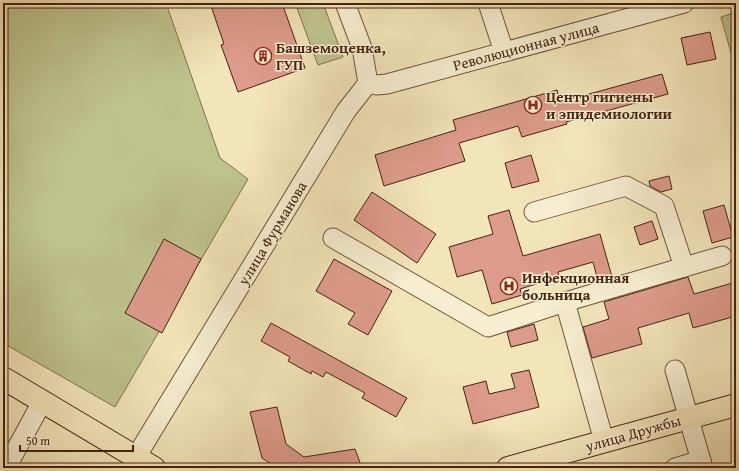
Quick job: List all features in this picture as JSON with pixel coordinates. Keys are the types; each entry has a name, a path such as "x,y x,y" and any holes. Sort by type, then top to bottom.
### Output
{"main road":[{"path":"3,378 145,463"},
{"name":"улица Дружбы","path":"508,468 736,405"}],"street":[{"path":"345,3 362,48 368,83"},
{"path":"488,3 504,52"},
{"name":"Революционная улица","path":"368,83 377,85 387,84 684,3"},
{"name":"улица Фурманова","path":"145,463 346,111 368,83"},
{"path":"534,212 626,186 664,206 684,267"},
{"path":"333,238 488,327 565,302 722,256"},
{"path":"565,302 604,441"},
{"path":"675,370 702,464 675,468"},
{"path":"6,468 42,402"}],"green space":[{"path":"3,3 166,3 220,158 248,179 115,407 3,343"},
{"path":"295,3 323,3 343,57 318,65"},
{"path":"736,12 736,71 721,17"}],"building":[{"name":"Башземоценка, ГУП","path":"210,3 282,3 305,68 238,92 221,45 224,44"},
{"path":"710,32 716,59 687,65 681,38"},
{"path":"662,74 668,94 566,122 567,124 522,137 518,126 459,143 465,161 384,186 375,155 456,130 453,120 557,90 560,102"},
{"path":"531,155 539,181 512,188 505,163"},
{"path":"669,176 672,189 661,192 650,186 649,181"},
{"path":"372,192 436,234 417,263 354,220"},
{"path":"724,205 733,237 712,243 703,211"},
{"path":"509,210 523,256 600,234 612,277 598,281 593,262 558,272 559,277 520,289 522,295 492,304 482,270 457,277 449,247 493,234 488,216"},
{"path":"652,221 658,239 640,245 634,227"},
{"path":"164,239 201,259 162,333 125,313"},
{"path":"334,259 392,291 368,335 348,324 355,313 316,291"},
{"path":"688,277 694,294 736,282 736,316 693,328 689,313 638,328 642,344 592,358 583,327 609,319 604,302"},
{"path":"271,323 407,398 396,417 362,398 365,393 326,372 323,377 312,371 311,374 288,361 290,357 261,341"},
{"path":"534,324 538,340 511,347 507,332"},
{"path":"529,370 539,407 473,424 463,387 486,381 489,394 515,388 511,374"},
{"path":"277,407 286,444 304,457 355,449 362,468 277,468 262,458 250,412"}],"place":[{"name":"Башземоценка, ГУП","path":"263,56"},
{"name":"Центр гигиены и эпидемиологии","path":"533,105"},
{"name":"Инфекционная больница","path":"509,286"}]}
